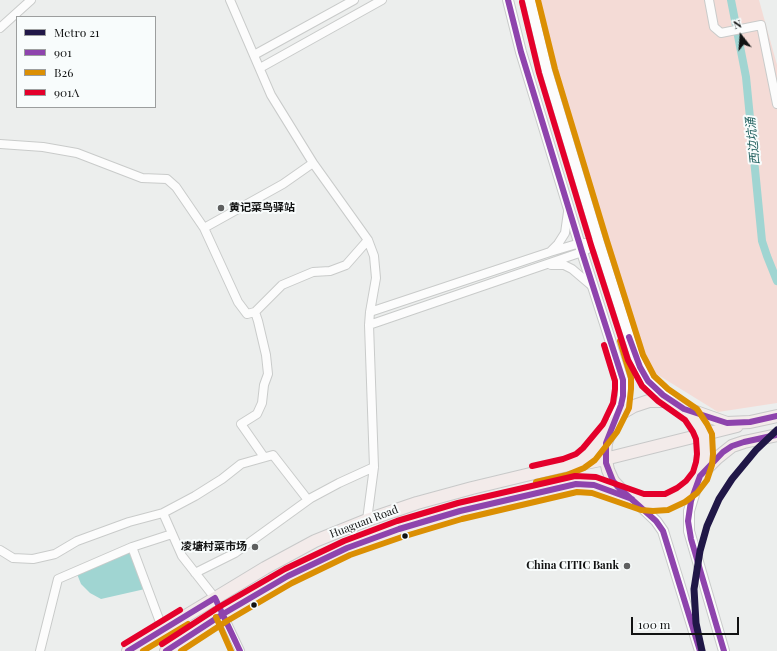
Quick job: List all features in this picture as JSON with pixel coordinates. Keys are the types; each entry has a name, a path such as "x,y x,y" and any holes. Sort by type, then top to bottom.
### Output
{"main road":[{"name":"Huaguan Road","path":"128,651 293,552 328,535 367,520 444,496 565,467 589,454 622,413 634,406 649,401 665,402 684,409"},
{"path":"684,409 727,423 750,422"},
{"path":"684,409 694,418 703,436 706,454 700,476"},
{"path":"565,467 703,436 750,422 777,416"},
{"path":"610,428 606,442 605,459 608,470 618,488 630,497"},
{"path":"700,476 717,458 732,446 777,435"},
{"name":"Huaguan Road","path":"166,651 288,576 373,538 422,522 576,484 594,485 642,502 653,504 667,502 682,495 700,476"}],"street":[{"path":"0,28 31,0"},
{"path":"230,0 271,95 313,163 368,240 374,256 376,278 369,325 374,467 367,520"},
{"path":"254,55 354,0"},
{"path":"260,68 382,0"},
{"path":"508,0 521,52 623,380 623,396 610,428"},
{"path":"530,0 547,71 599,243 640,368 648,381 655,388 684,409"},
{"path":"709,0 714,27 722,33 761,25 777,104"},
{"path":"0,144 43,147 77,153 142,178 167,179 176,187 204,228 238,302 247,314 255,312 282,285 313,272 330,271 346,265 368,240"},
{"path":"204,228 283,184 313,163"},
{"path":"550,252 558,244 565,233 569,207"},
{"path":"370,312 550,252 581,248 599,243"},
{"path":"369,325 544,265 581,248"},
{"path":"544,265 564,265 572,269 593,286"},
{"path":"255,312 266,355 268,374 264,385 262,403 257,414 241,424 264,457"},
{"path":"0,550 13,558 32,559 55,554 77,541 129,522 163,513 195,496 222,479 241,464 273,455 308,500"},
{"path":"195,573 235,553 308,500 339,483 374,467"},
{"path":"700,476 689,511 690,531 724,651"},
{"path":"630,497 656,521 663,531 700,651"},
{"path":"163,513 182,556 215,598 224,614 240,651"},
{"path":"40,651 58,579 132,547 172,534"},
{"path":"132,547 164,630"}],"shaded area":[{"path":"538,0 759,0 777,65 777,403 718,412 650,370 544,35"}],"water":[{"path":"130,550 145,589 101,599 90,593 81,584 77,574"}],"waterway":[{"name":"西边坑涌","path":"731,0 746,77 762,241 777,281"}],"metro line":[{"name":"21","path":"702,651 696,623 694,589 700,551 707,526 719,499 732,479 756,450 777,430"}],"transit line":[{"name":"901","path":"508,0 521,52 623,380 623,396 621,405 606,443 606,463 613,481 618,487 656,521 663,531 700,651"},
{"name":"B26","path":"181,651 227,621 292,583 350,555 402,537 462,519 577,492 592,493 641,510 668,510 685,502 697,493 707,480 712,465 712,434 697,409 668,389 654,376 643,355 555,69 538,0"},
{"name":"901A","path":"162,644 219,607 285,569 344,541 397,521 458,503 575,476 596,477 644,494 665,494 677,488 686,481 693,472 697,454 696,439 693,432 685,420 658,401 642,386 628,360 591,245 539,73 522,2"},
{"name":"901","path":"629,337 640,367 648,381 663,395 684,409 727,423 750,422 777,416"},
{"name":"B26","path":"536,482 567,475 584,468 595,460 617,432 629,408 631,389 631,378 620,341"},
{"name":"901A","path":"532,466 563,459 576,454 603,424 613,403 615,389 615,381 604,345"},
{"name":"901","path":"724,651 691,539 688,521 691,501 700,476 723,452 732,446 744,442 776,435"},
{"name":"901","path":"166,651 223,614 288,576 347,548 399,529 460,511 576,484 594,485 632,499"},
{"name":"901","path":"128,651 215,598 240,651"},
{"name":"901A","path":"124,644 180,610"},
{"name":"B26","path":"216,617 231,651"},
{"name":"B26","path":"143,651 188,624"}],"place":[{"name":"黄记菜鸟驿站","path":"221,208"},
{"name":"凌塘村菜市场","path":"255,547"},
{"name":"China CITIC Bank","path":"627,566"}]}
